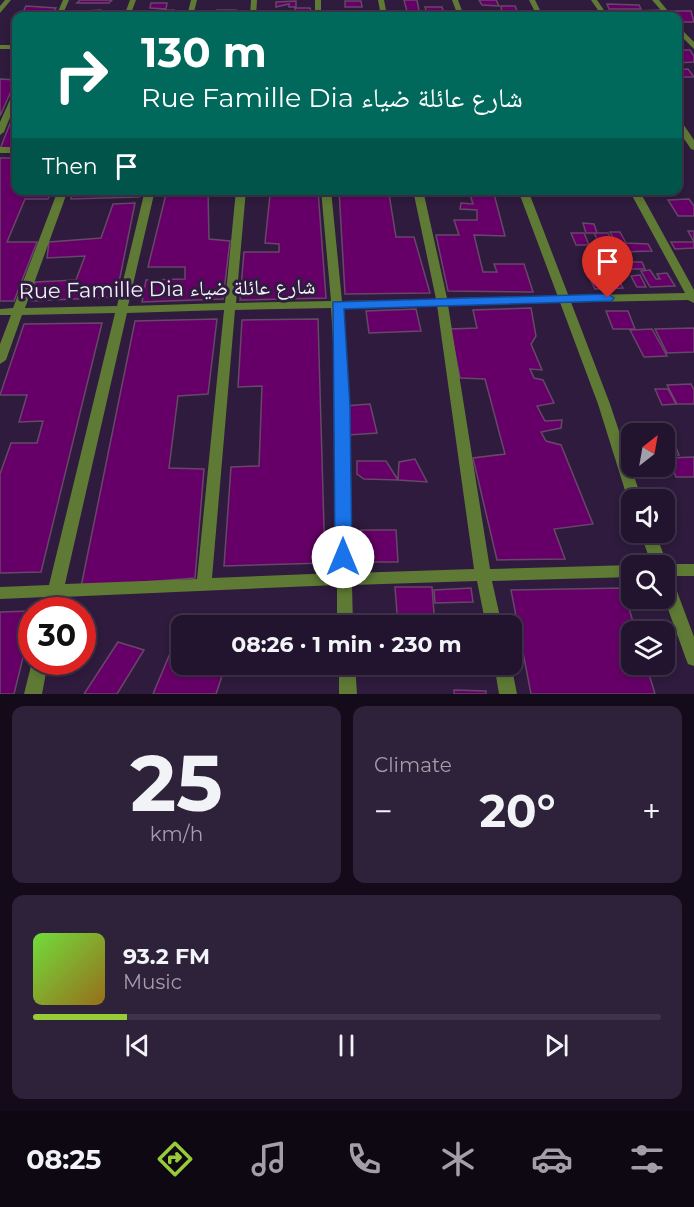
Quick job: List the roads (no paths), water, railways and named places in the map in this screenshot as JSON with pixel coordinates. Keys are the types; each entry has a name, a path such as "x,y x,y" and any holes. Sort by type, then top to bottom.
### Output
{"street":[{"path":"0,11 8,0"},
{"path":"655,0 666,12"},
{"path":"686,38 694,47"},
{"path":"0,132 12,104"},
{"path":"682,128 692,142"},
{"path":"0,360 61,195"},
{"path":"54,597 149,195"},
{"path":"204,584 232,308 241,195"},
{"path":"326,195 337,305 343,406 345,615"},
{"path":"419,195 442,302 483,575 492,615"},
{"path":"525,195 604,404 631,489"},
{"path":"637,195 693,297"},
{"name":"Rue Famille Dia شارع عائلة ضياء","path":"0,312 693,297"},
{"path":"675,570 694,570"},
{"path":"0,593 343,579 621,571"},
{"path":"675,608 694,660"},
{"path":"33,694 37,675"},
{"path":"347,675 348,694"},
{"path":"504,675 508,694"}]}
